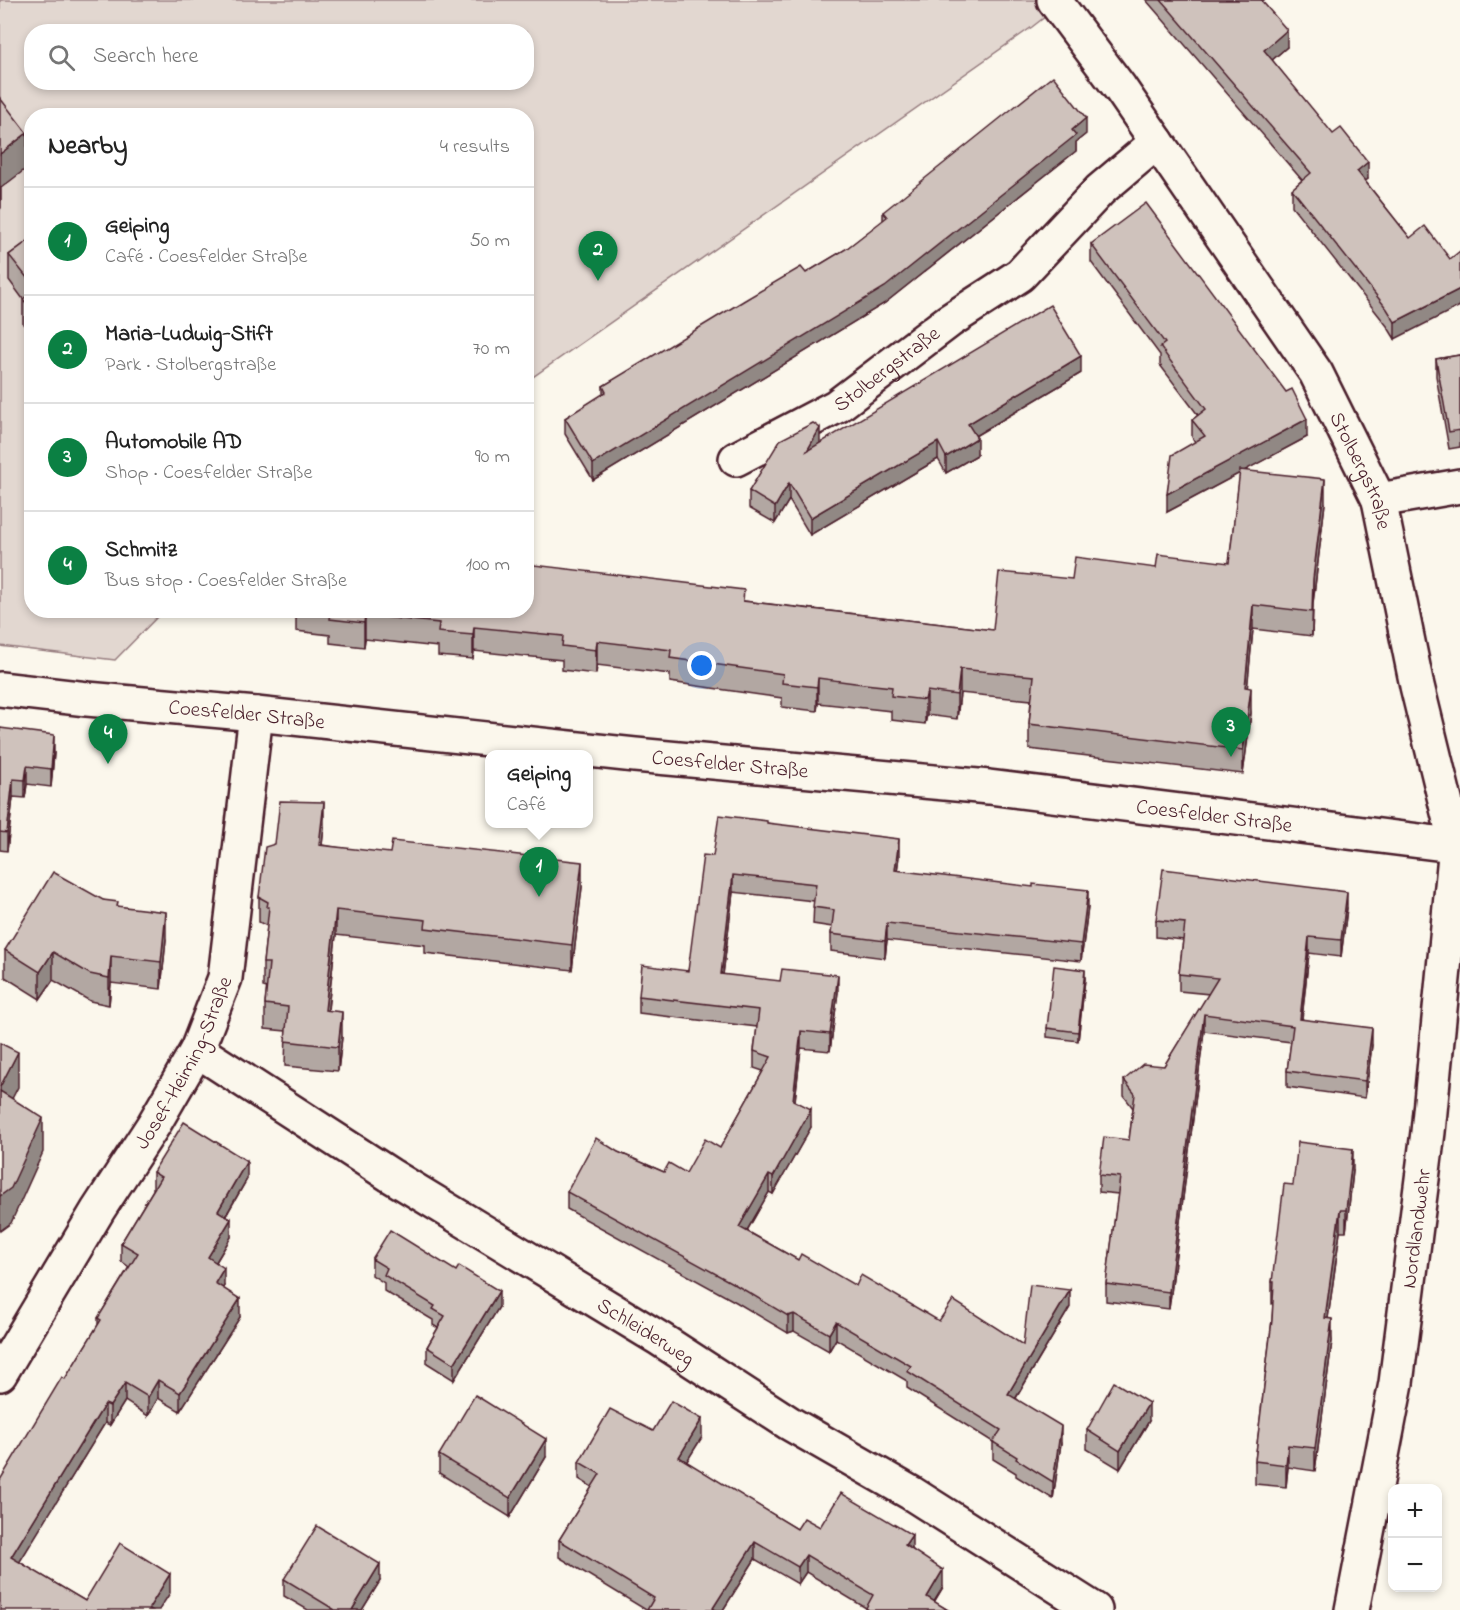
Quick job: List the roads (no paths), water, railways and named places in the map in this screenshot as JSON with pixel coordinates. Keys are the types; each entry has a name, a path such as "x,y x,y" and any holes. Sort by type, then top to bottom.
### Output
{"street":[{"name":"Stolbergstraße","path":"1054,0 1157,142 1316,373 1379,500 1418,686 1458,845"},
{"name":"Stolbergstraße","path":"736,459 837,406 949,321 1020,275 1100,190 1157,142"},
{"path":"1379,500 1460,486"},
{"name":"Coesfelder Straße","path":"0,689 635,754 989,787 1458,845"},
{"name":"Josef-Heiming-Straße","path":"0,1374 98,1210 154,1124 198,1050 225,978 256,714"},
{"name":"Nordlandwehr","path":"1352,1610 1396,1383 1428,1132 1458,845"},
{"name":"Schleiderweg","path":"198,1050 390,1175 650,1333 789,1423 911,1493 1095,1610"}],"place":[{"name":"Maria-Ludwig-Stift","path":"598,281"},
{"name":"Automobile AD","path":"1231,757"},
{"name":"Schmitz","path":"108,764"},
{"name":"Geiping","path":"539,897"}]}
